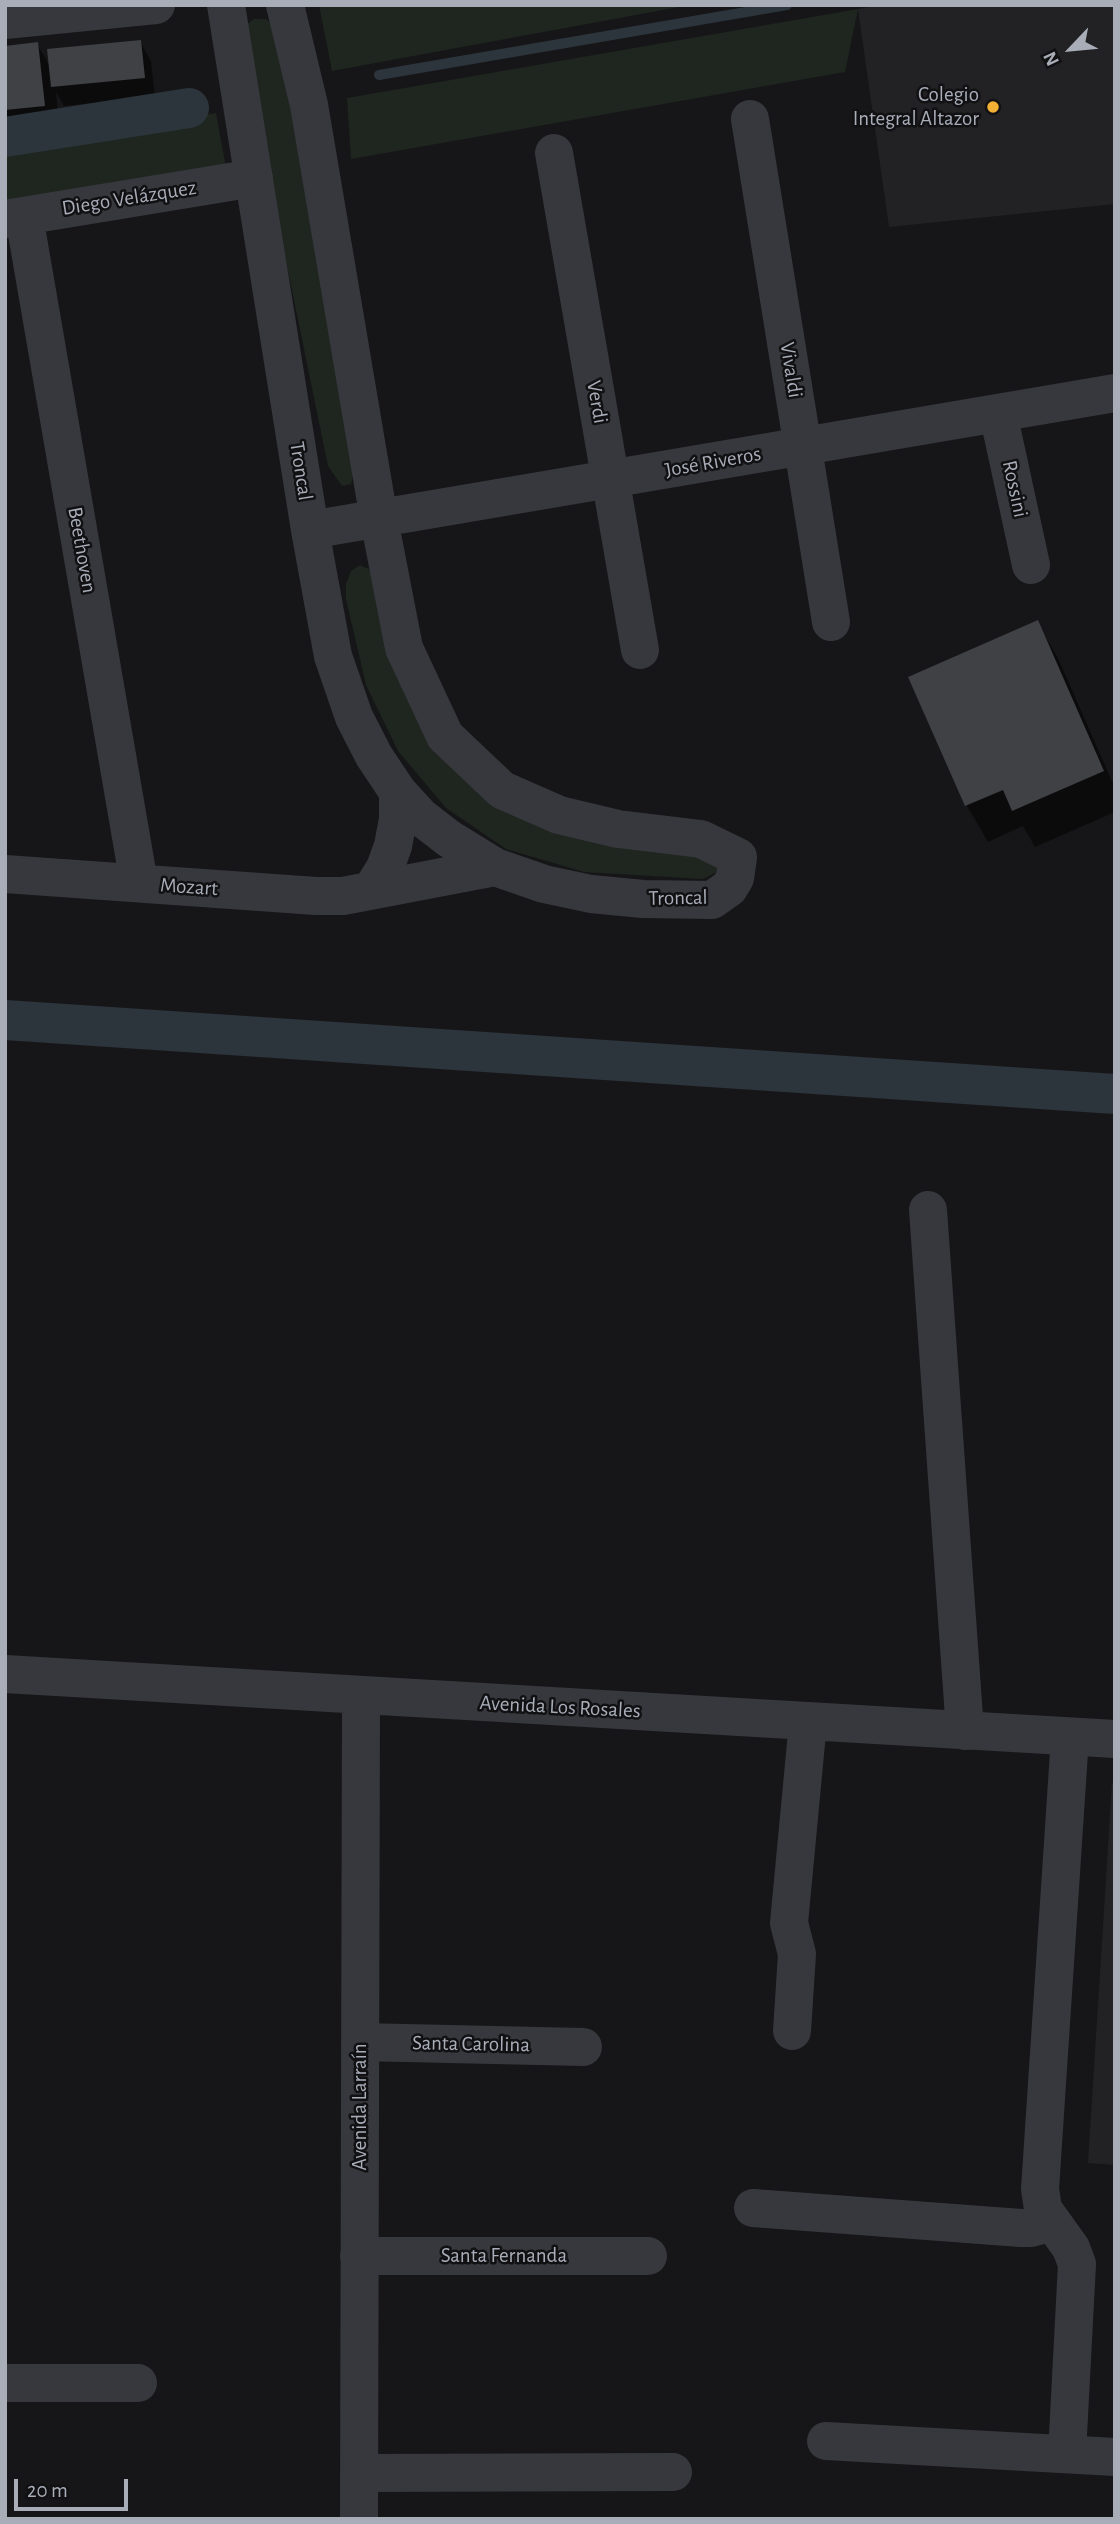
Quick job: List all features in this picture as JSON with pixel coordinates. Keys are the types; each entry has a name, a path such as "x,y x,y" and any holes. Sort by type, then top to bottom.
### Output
{"street":[{"path":"5,20 156,5"},
{"name":"Troncal","path":"226,5 310,530 333,656 354,717 374,756 398,792 430,824 495,867 544,884 592,894 643,899 712,900 722,895 735,878 738,857 701,839 618,829 559,815 502,790 445,736 404,648 379,519 309,105 285,5"},
{"name":"Vivaldi","path":"750,119 831,622"},
{"name":"Verdi","path":"554,153 640,650"},
{"name":"Diego Velázquez","path":"15,217 254,178"},
{"name":"Beethoven","path":"15,217 139,883"},
{"name":"José Riveros","path":"310,530 1115,393"},
{"name":"Rossini","path":"998,413 1031,565"},
{"path":"372,889 393,846 398,819 398,792"},
{"name":"Mozart","path":"5,874 343,896 495,867"},
{"path":"928,1210 965,1731"},
{"name":"Avenida Los Rosales","path":"5,1674 1115,1739"},
{"name":"Avenida Larraín","path":"359,2519 361,1695"},
{"path":"792,2031 797,1954 789,1923 808,1722"},
{"path":"1067,2454 1077,2264 1071,2248 1043,2209 1040,2189 1070,1737"},
{"name":"Santa Carolina","path":"360,2042 583,2046"},
{"path":"753,2208 1021,2228 1052,2222"},
{"name":"Santa Fernanda","path":"359,2256 648,2256"},
{"path":"5,2383 138,2383"},
{"path":"826,2441 1115,2457"},
{"path":"359,2473 673,2472"}],"shaded area":[{"path":"319,5 690,5 332,71"},
{"name":"Colegio Integral Altazor","path":"880,5 1115,5 1115,204 889,227 858,9"},
{"path":"858,9 845,72 351,159 347,98"},
{"path":"254,19 266,19 279,36 356,462 351,484 342,486 328,466 241,42 247,24"},
{"path":"216,113 226,168 5,207 5,148"},
{"path":"360,565 369,569 379,584 475,779 720,861 717,872 703,879 584,872 506,849 446,808 398,751 366,685 346,599 346,584 351,571"},
{"path":"1112,1783 1115,1784 1115,2165 1088,2163"}],"building":[{"path":"141,40 145,78 51,87 47,49"},
{"path":"38,42 45,106 5,110 5,46"},
{"path":"1038,620 1104,771 1012,811 1003,790 965,806 908,677"}],"waterway":[{"path":"379,75 787,5"},
{"path":"5,137 189,108"},
{"path":"5,1020 1115,1094"}],"place":[{"name":"Colegio Integral Altazor","path":"993,107"}]}
